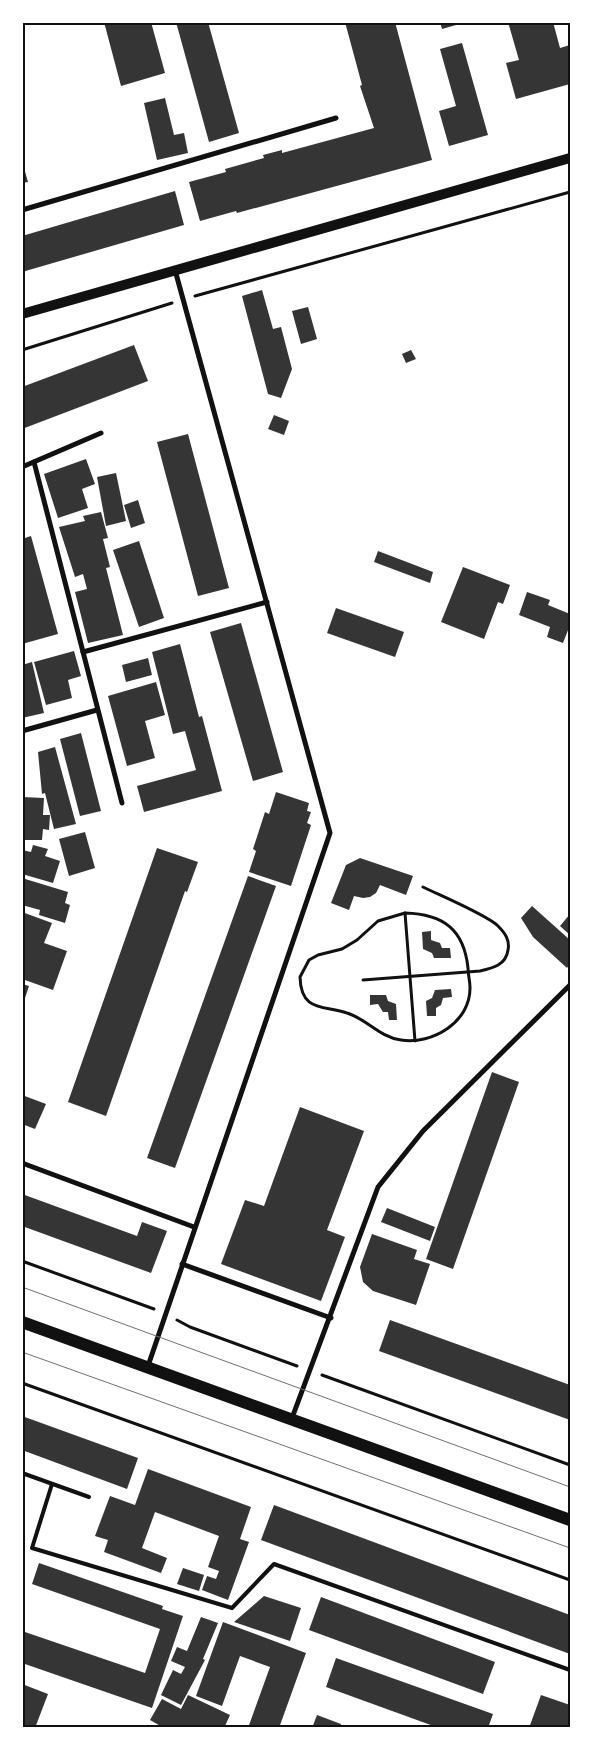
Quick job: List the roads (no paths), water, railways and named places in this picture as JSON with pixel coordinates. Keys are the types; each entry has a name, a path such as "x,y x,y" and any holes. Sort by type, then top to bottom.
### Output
{"main road":[{"path":"22,314 570,158"},
{"path":"22,1322 570,1520"}],"street":[{"path":"22,210 336,118"},
{"path":"148,1368 194,1227 330,833 175,270"},
{"path":"22,467 101,433"},
{"path":"34,462 96,710 122,803"},
{"path":"83,652 267,602"},
{"path":"22,730 96,710"},
{"path":"292,1418 378,1187 423,1130 570,985"},
{"path":"22,1163 194,1227"},
{"path":"182,1264 330,1318"}],"lane":[{"path":"22,1473 88,1497"},
{"path":"52,1484 32,1548 232,1608 274,1564 570,1670"}],"tram line":[{"path":"22,1287 570,1487"},
{"path":"22,1352 570,1548"}]}
